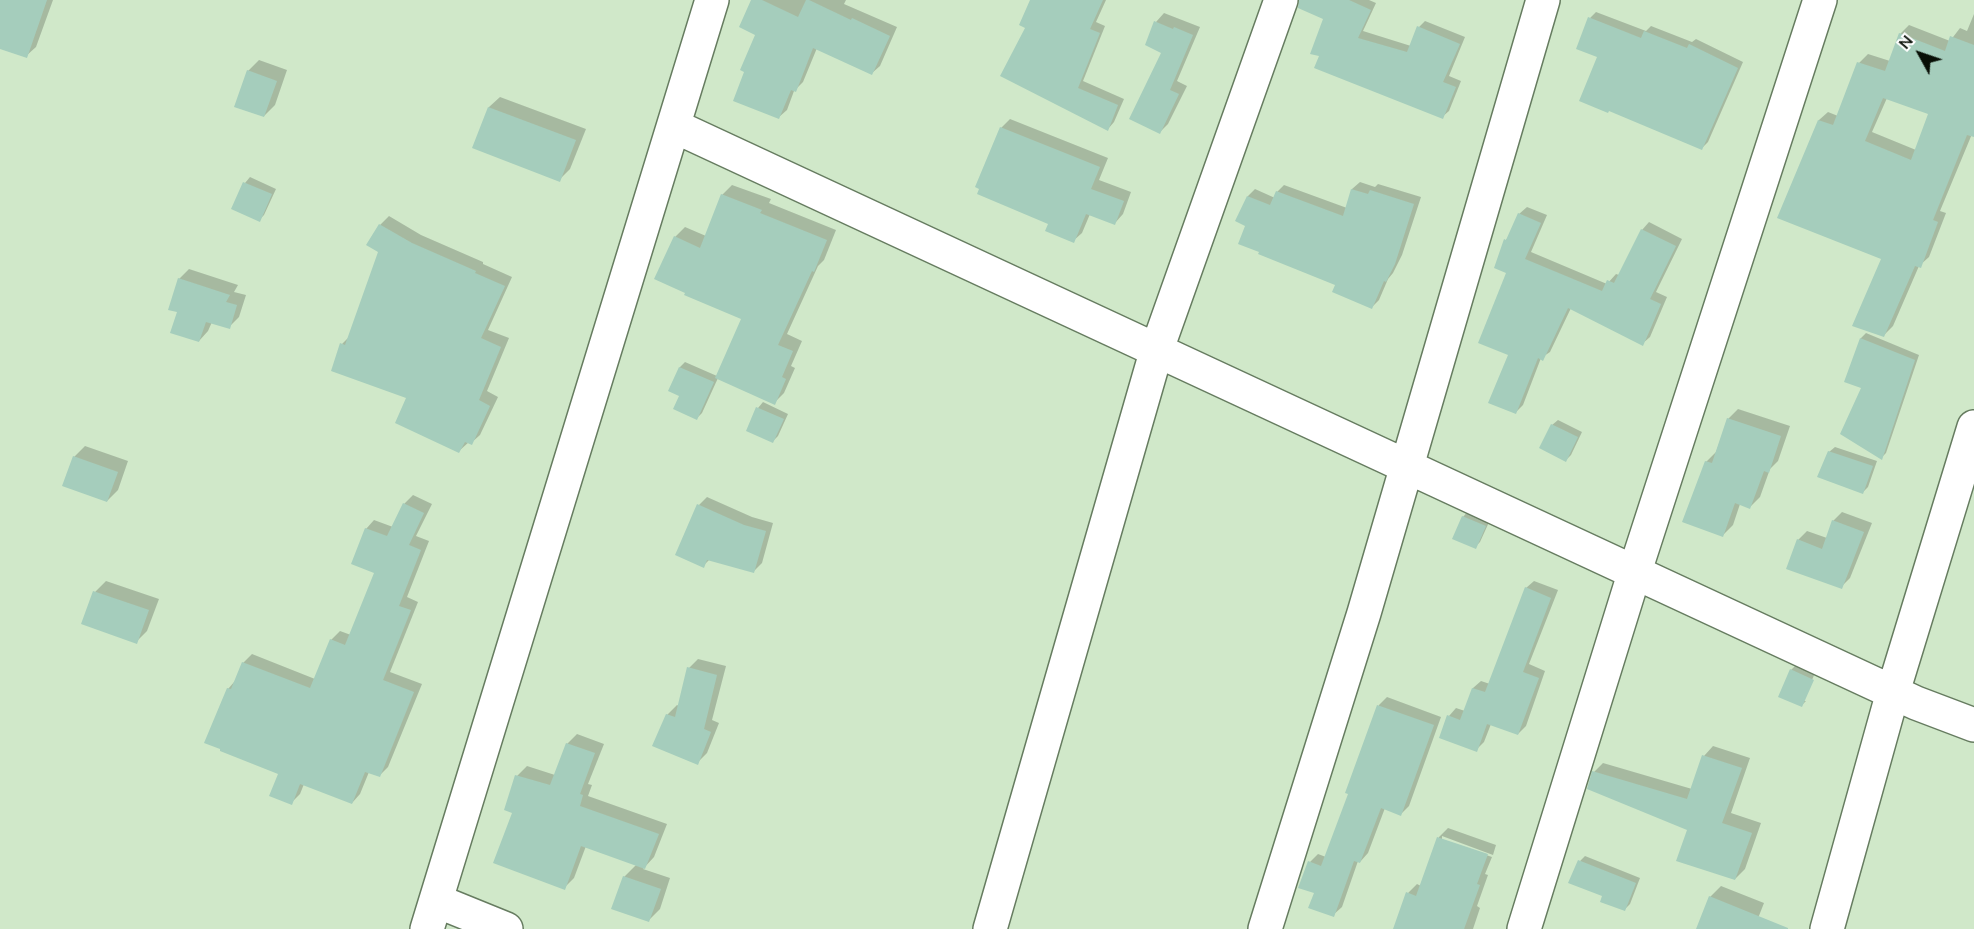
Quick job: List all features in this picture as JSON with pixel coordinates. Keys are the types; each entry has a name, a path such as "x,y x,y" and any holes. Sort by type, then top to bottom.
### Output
{"street":[{"path":"506,929 432,915 712,0"},
{"path":"990,929 1157,349 1281,0"},
{"path":"1265,929 1364,613 1543,0"},
{"path":"1524,929 1635,571 1820,0"},
{"path":"674,126 1893,692 1974,725"},
{"path":"1827,929 1893,692 1974,428"}],"building":[{"path":"0,0 47,0 27,58 0,49"},
{"path":"751,0 762,0 798,17 806,0 809,0 890,36 872,75 813,48 796,92 791,90 779,119 733,101 744,72 740,70 755,35 739,27"},
{"path":"1030,0 1103,0 1090,29 1100,33 1078,88 1118,105 1108,131 1000,76 1025,28 1019,25"},
{"path":"1299,0 1349,0 1371,10 1358,38 1407,52 1417,26 1460,44 1443,82 1456,87 1443,119 1314,68 1319,56 1310,54 1323,19 1298,8"},
{"path":"1588,17 1641,38 1644,31 1687,48 1689,44 1738,68 1702,150 1609,111 1608,113 1579,101 1597,57 1576,49"},
{"path":"1154,21 1193,35 1170,90 1179,94 1160,134 1129,119 1161,53 1145,45"},
{"path":"1899,33 1945,51 1950,36 1974,45 1974,137 1967,135 1933,220 1938,222 1921,268 1915,266 1884,337 1852,326 1881,259 1777,218 1818,120 1833,125 1857,62 1885,71","holes":["1883,98 1928,114 1911,160 1865,141"]},
{"path":"247,70 277,81 264,117 234,107"},
{"path":"488,107 576,140 560,182 472,148"},
{"path":"1000,127 1100,167 1091,189 1124,201 1115,225 1086,214 1074,243 1045,231 1048,224 977,194 979,189 975,187"},
{"path":"243,182 272,194 260,222 231,209"},
{"path":"1351,189 1368,194 1370,190 1414,204 1395,264 1386,282 1384,281 1372,309 1332,292 1335,285 1238,244 1245,226 1235,221 1247,196 1270,205 1276,191 1343,216"},
{"path":"721,194 762,210 760,213 827,240 778,345 793,351 782,377 786,379 775,405 715,378 741,319 684,295 685,293 654,279 674,236 700,248"},
{"path":"1518,213 1541,223 1525,259 1602,291 1607,280 1614,283 1641,229 1676,246 1650,299 1661,304 1643,346 1568,308 1543,361 1538,358 1516,414 1488,403 1508,355 1478,343 1506,273 1494,268 1504,239 1506,240"},
{"path":"379,224 412,243 505,286 481,338 501,347 479,400 490,406 472,445 465,442 459,453 395,423 406,398 331,371 340,343 345,345 378,252 366,245"},
{"path":"178,278 230,295 226,302 237,305 230,329 206,322 199,342 170,333 177,312 168,310"},
{"path":"1860,338 1915,360 1882,460 1840,434 1861,388 1844,382"},
{"path":"679,367 714,382 697,420 673,409 679,396 668,391"},
{"path":"756,407 784,419 773,443 746,431"},
{"path":"1727,418 1781,436 1769,473 1764,471 1750,509 1735,503 1723,537 1682,522 1705,461 1712,463"},
{"path":"1551,424 1578,437 1566,462 1539,448"},
{"path":"1828,451 1873,466 1863,494 1817,477"},
{"path":"73,456 118,472 107,502 62,486"},
{"path":"403,503 424,513 409,545 421,550 399,606 411,610 383,680 414,692 380,777 365,772 352,804 300,784 292,805 269,796 278,774 204,743 227,688 231,689 242,662 310,688 330,639 345,645 374,573 351,564 365,528 387,536"},
{"path":"697,504 744,525 766,531 754,573 707,560 704,568 675,555"},
{"path":"1462,516 1486,526 1476,549 1452,539"},
{"path":"1832,520 1864,532 1842,589 1786,569 1797,539 1822,549"},
{"path":"1525,587 1551,598 1523,672 1539,678 1518,735 1487,724 1477,752 1439,738 1447,715 1460,720 1472,688 1485,692"},
{"path":"93,591 149,610 137,644 81,624"},
{"path":"687,667 717,675 704,729 711,732 698,765 652,746 666,714 675,717"},
{"path":"1790,669 1814,680 1802,707 1778,697"},
{"path":"1377,705 1434,725 1401,816 1381,808 1360,863 1354,861 1334,917 1308,908 1314,893 1298,888 1308,861 1321,866 1348,794 1345,793"},
{"path":"566,743 595,753 580,794 583,795 580,806 659,834 645,869 581,846 565,890 493,863 512,813 504,810 515,775 550,785"},
{"path":"1702,755 1742,768 1722,823 1752,833 1735,880 1676,861 1687,830 1587,789 1592,771 1687,799"},
{"path":"1437,837 1488,854 1477,884 1480,885 1464,929 1393,929 1406,892 1416,896"},
{"path":"1578,860 1636,883 1625,911 1600,902 1602,896 1568,883"},
{"path":"623,876 661,889 649,922 611,909"},
{"path":"1709,896 1788,928 1788,929 1696,929"}]}
